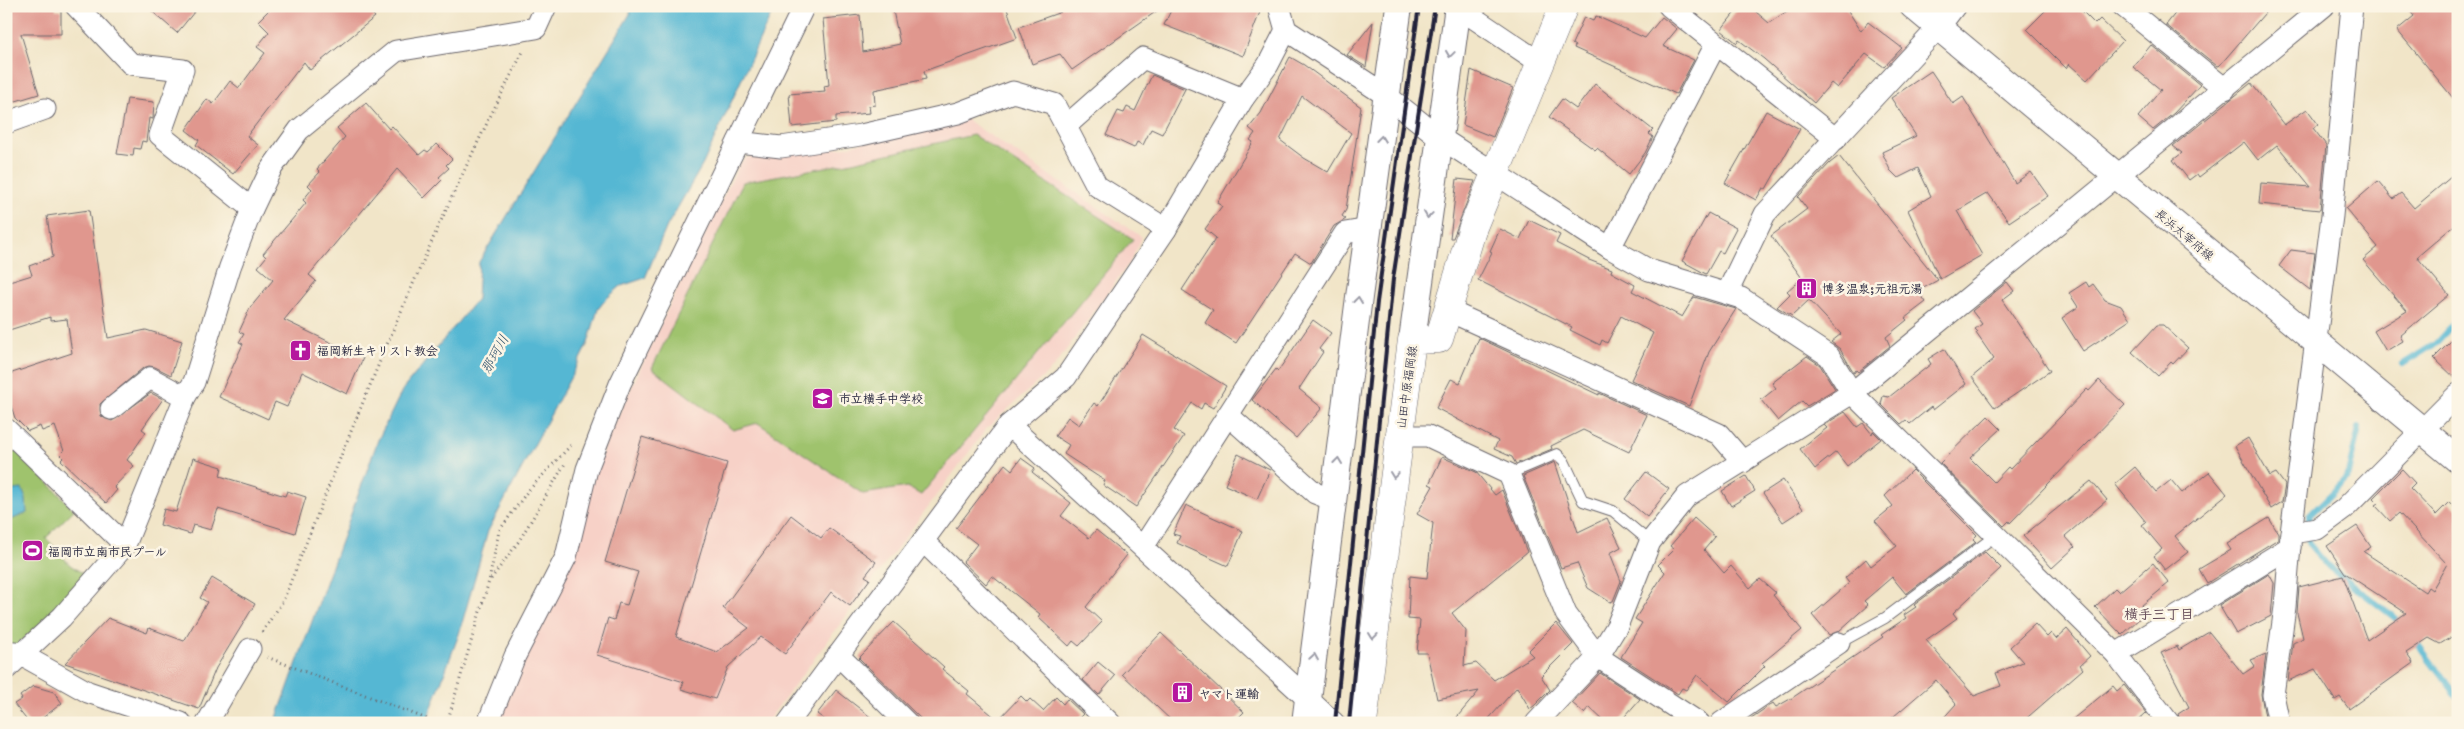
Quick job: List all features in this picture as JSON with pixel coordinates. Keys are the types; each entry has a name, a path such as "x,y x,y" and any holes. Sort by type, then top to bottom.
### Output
{"main road":[{"name":"山田中原福岡線","path":"1363,723 1412,340 1439,339 1458,271 1493,173 1564,6"}],"street":[{"path":"76,6 131,64 183,70 160,135 252,209"},
{"path":"181,723 88,692 12,659 62,617 125,545 185,397 194,382 230,267 252,209 271,169 299,130 396,51 536,28 546,6"},
{"path":"488,723 508,673 566,556 588,469 620,384 804,6"},
{"path":"1279,6 1286,30 1387,96 1439,137 1610,248 1649,270 1741,298 1829,356 1852,393 2116,654 2169,723"},
{"path":"1305,716 1399,6"},
{"path":"1669,6 1836,139"},
{"name":"長浜太宰府線","path":"1914,6 2458,460"},
{"path":"1727,293 1765,214 1836,139 1956,6"},
{"path":"2123,6 2225,89"},
{"path":"1536,723 1598,657 1617,626 1650,542 1687,496 1852,393 2324,6"},
{"path":"2279,723 2273,696 2299,535 2352,6"},
{"path":"1412,340 1457,7 1539,62"},
{"path":"788,723 1009,425 1066,377 1166,230 1243,99 1268,65 1286,30"},
{"path":"1610,248 1716,44"},
{"path":"1066,126 1143,58 1243,99"},
{"path":"738,142 781,147 861,135 958,113 1013,92 1054,104 1097,186 1166,230"},
{"path":"6,123 45,109"},
{"path":"1143,547 1230,416 1346,233 1369,228"},
{"path":"1447,310 1719,434 1743,462"},
{"path":"111,409 150,378 185,397"},
{"path":"2116,654 2299,535 2344,510 2458,394"},
{"path":"1230,416 1315,494 1333,500"},
{"path":"1009,425 1143,547 1305,716 1334,723"},
{"path":"6,429 125,545"},
{"path":"1399,436 1428,436 1509,474 1566,614 1598,657 1699,723"},
{"path":"923,541 1110,723"},
{"path":"1721,723 1839,643"},
{"path":"207,723 250,649"},
{"path":"838,655 907,723"}],"lane":[{"path":"1509,474 1557,454 1564,462 1583,501 1613,511 1650,542"},
{"path":"1839,643 1885,618 1995,536"}],"path":[{"path":"250,649 283,601 396,325 483,128 536,28"},
{"path":"447,723 489,581 499,531 527,492 577,441 572,450"},
{"path":"489,581 519,541 568,459"},
{"path":"276,662 437,723"}],"shaded area":[{"name":"市立横手中学校","path":"958,114 1142,237 1130,262 1053,368 987,428 766,723 498,723 607,440 670,304 740,163 748,157 846,147"}],"green space":[{"path":"973,135 1133,239 921,495 907,487 863,494 758,423 733,430 652,368 743,182 848,163"},
{"name":"福岡市立南市民プール","path":"6,438 74,510 46,538 70,565 85,575 51,615 14,648 6,647"}],"water":[{"name":"那珂川","path":"631,6 775,6 703,164 667,226 645,278 621,286 598,309 588,343 488,531 459,634 426,723 275,723 378,440 403,389 477,299 479,262 630,14"},
{"path":"22,489 26,499 27,513 6,522 6,491"}],"building":[{"path":"6,6 56,6 56,10 61,10 61,34 21,34 39,94 6,104"},
{"path":"146,6 199,6 177,33"},
{"path":"273,6 366,6 375,17 310,70 304,62 247,136 258,145 233,174 196,145 199,140 186,130 207,99 213,104 230,81 239,88 265,53 257,47 269,32 258,21"},
{"path":"892,6 1006,6 1017,38 924,71 926,79 874,90 875,105 869,106 870,113 836,116 836,122 792,127 789,94 825,91 824,86 829,85 823,19 860,15 863,52 900,44"},
{"path":"1053,6 1164,6 1072,70 1060,54 1032,64 1019,27 1061,12"},
{"path":"1173,6 1243,6 1260,12 1243,56 1164,25"},
{"path":"1740,6 1749,6 1769,23 1795,6 1845,6 1861,31 1868,22 1902,48 1884,67 1866,54 1837,88 1831,83 1814,103 1764,59 1739,40 1737,43 1721,30"},
{"path":"2050,6 2077,6 2095,24 2100,19 2123,41 2087,80 2069,64 2066,68 2027,29"},
{"path":"2181,6 2271,6 2220,65 2217,66 2166,25"},
{"path":"2406,6 2458,6 2458,104 2397,30 2414,16"},
{"path":"1596,16 1645,38 1662,17 1677,29 1663,46 1694,60 1676,94 1574,48 1575,46 1572,44 1584,17 1593,21"},
{"path":"1373,22 1366,67 1347,55"},
{"path":"2151,45 2200,85 2174,113 2153,130 2138,117 2161,90 2133,67"},
{"path":"1290,57 1304,65 1361,107 1346,210 1342,216 1346,219 1334,226 1311,263 1295,253 1236,343 1205,323 1213,310 1182,290 1216,238 1205,229 1222,206 1217,203 1253,142 1250,140 1255,133 1249,128 1261,113","holes":["1302,96 1351,133 1328,172 1304,158 1280,140"]},
{"path":"1471,70 1513,88 1493,137 1463,125"},
{"path":"1931,71 1953,104 1963,97 2015,183 2031,172 2048,196 2009,222 1988,193 1957,211 1982,255 1940,279 1908,210 1931,196 1918,168 1898,178 1890,170 1882,152 1916,136 1891,98"},
{"path":"1152,75 1185,89 1162,134 1151,129 1143,145 1137,142 1134,148 1106,135 1118,111 1124,113 1127,107 1135,111"},
{"path":"2251,83 2284,125 2307,109 2318,124 2313,128 2326,145 2320,210 2259,204 2261,183 2311,187 2277,145 2258,160 2244,142 2199,177 2197,174 2189,180 2173,160 2182,153 2173,146"},
{"path":"1595,84 1653,130 1649,134 1653,137 1645,153 1629,174 1597,148 1595,150 1549,117 1562,99 1576,109"},
{"path":"127,99 154,102 153,119 149,118 146,142 142,141 140,149 134,148 133,156 117,154"},
{"path":"366,103 389,129 392,126 419,155 425,150 428,152 437,144 452,159 446,165 449,168 439,177 442,180 424,198 397,169 309,275 316,281 284,320 363,358 347,394 302,372 287,407 275,402 268,419 219,397 243,344 239,342 244,334 239,332 250,308 273,280 258,267 266,257 263,254 306,203 303,200 312,189 308,185 320,172 317,169 345,137 337,128"},
{"path":"1766,111 1800,129 1766,189 1763,188 1756,200 1725,183"},
{"path":"1839,156 1938,280 1918,291 1926,302 1905,318 1907,320 1886,337 1890,346 1858,372 1856,370 1854,373 1840,349 1831,342 1841,334 1809,300 1792,316 1777,307 1790,294 1787,291 1802,278 1771,236 1807,209 1798,197"},
{"path":"2458,171 2458,222 2417,257 2449,295 2400,336 2403,341 2386,351 2374,331 2407,311 2363,260 2378,247 2346,209 2378,181 2393,199 2401,193 2414,208"},
{"path":"1457,179 1475,181 1453,238 1450,238"},
{"path":"89,210 108,338 146,330 182,341 171,375 155,367 143,368 100,404 101,416 112,421 151,393 163,399 142,429 146,432 127,460 134,466 114,487 117,490 106,503 61,460 63,458 60,455 64,451 55,426 42,431 40,426 28,431 15,418 6,391 6,375 72,353 67,319 50,321 50,317 6,331 6,283 32,275 29,266 53,257 47,216"},
{"path":"1708,213 1736,228 1723,253 1719,251 1706,274 1682,261"},
{"path":"1529,220 1560,235 1556,243 1589,260 1612,269 1611,272 1635,285 1632,291 1682,317 1694,297 1736,309 1709,352 1689,406 1631,380 1653,333 1621,316 1607,343 1602,340 1600,345 1570,330 1572,327 1478,280 1492,252 1490,251 1500,229 1520,239"},
{"path":"2291,250 2315,253 2310,290 2279,266"},
{"path":"2007,282 2014,291 2002,300 2050,371 1995,408 1972,377 1994,359 1976,333 1978,332 1975,329 1982,324 1972,311"},
{"path":"2086,282 2089,287 2093,284 2105,300 2121,306 2130,320 2083,351 2062,318 2078,307 2069,293"},
{"path":"1313,320 1331,333 1319,349 1323,352 1299,389 1322,408 1296,438 1252,400 1276,369 1278,371"},
{"path":"2157,325 2163,325 2188,348 2158,376 2132,352"},
{"path":"2458,334 2458,381 2434,358"},
{"path":"1143,335 1226,386 1213,408 1204,403 1201,409 1192,403 1174,430 1184,436 1136,507 1103,485 1105,481 1064,454 1069,445 1055,436 1068,417 1079,425 1094,403 1098,406"},
{"path":"1479,338 1599,395 1599,393 1647,415 1629,452 1583,430 1551,446 1552,449 1516,464 1512,457 1494,449 1498,441 1436,408 1451,379 1460,383"},
{"path":"1944,349 1966,384 1933,410 1931,407 1910,424 1906,420 1901,424 1881,404 1883,396 1889,397 1931,364 1928,359"},
{"path":"1807,356 1820,365 1835,389 1807,406 1802,401 1778,421 1761,400 1776,388 1772,383"},
{"path":"2099,380 2125,405 2010,523 2009,521 2004,526 1940,463 1988,416 2001,429 1970,458 1994,482 2008,467 2010,469 2087,389 2089,391"},
{"path":"1845,412 1857,427 1863,423 1872,434 1873,431 1881,439 1847,466 1836,452 1815,469 1800,449 1827,428 1824,425"},
{"path":"642,437 727,463 676,637 717,652 749,628 723,608 791,515 821,538 829,528 876,562 865,576 870,579 850,606 831,592 785,654 761,637 728,667 715,699 681,689 684,682 597,655 608,618 614,620 619,603 627,605 638,572 605,562"},
{"path":"2248,438 2270,476 2276,473 2285,485 2282,502 2271,509 2235,446"},
{"path":"1238,454 1270,470 1257,499 1225,485"},
{"path":"1442,457 1476,472 1495,495 1502,490 1527,552 1452,613 1466,631 1464,666 1476,663 1494,680 1533,656 1528,651 1556,623 1573,644 1541,676 1550,690 1535,705 1530,709 1517,687 1485,723 1452,723 1479,691 1437,699 1427,653 1417,653 1420,620 1408,619 1410,576 1427,578 1433,523 1417,514 1433,486 1429,484"},
{"path":"193,458 222,467 220,476 285,496 287,491 306,497 295,533 218,509 211,530 193,525 190,534 160,525 164,509 176,512"},
{"path":"1021,458 1035,468 1032,472 1071,503 1061,516 1089,538 1096,530 1127,555 1086,607 1102,622 1079,646 1073,641 1069,646 1038,617 1040,614 992,576 986,584 963,562 977,544 956,528 1005,464 1012,470"},
{"path":"1555,462 1578,532 1607,518 1621,547 1610,553 1621,581 1613,601 1610,602 1588,588 1577,563 1561,568 1523,476"},
{"path":"2135,467 2156,492 2171,480 2182,493 2209,472 2227,494 2175,536 2188,552 2165,570 2154,556 2162,549 2142,525 2146,522 2115,484"},
{"path":"2402,469 2415,483 2410,488 2436,515 2449,502 2458,510 2458,633 2440,644 2429,638 2406,653 2413,663 2349,709 2340,697 2335,700 2315,669 2288,681 2293,643 2303,638 2297,613 2299,587 2343,576 2367,640 2406,613 2345,573 2327,546 2357,526 2371,547 2364,552 2425,592 2428,587 2432,590 2447,564 2399,513 2390,521 2375,505 2378,503 2373,498"},
{"path":"1912,470 1977,535 1973,539 1976,542 1906,594 1892,577 1864,601 1868,605 1839,631 1829,635 1812,615 1849,583 1845,578 1866,559 1871,566 1897,546 1875,521 1893,506 1885,496"},
{"path":"1646,472 1669,489 1647,517 1625,499"},
{"path":"1746,476 1755,491 1731,506 1722,491"},
{"path":"1783,480 1803,509 1783,522 1763,493"},
{"path":"2091,481 2107,500 2065,536 2075,547 2052,568 2023,536"},
{"path":"1186,505 1243,531 1228,566 1177,543 1180,536 1173,534"},
{"path":"1694,518 1715,537 1704,550 1724,573 1731,566 1750,588 1760,579 1776,593 1773,595 1802,630 1762,663 1765,666 1729,702 1697,675 1686,690 1682,688 1678,694 1621,657 1642,623 1635,619 1665,572 1658,565 1674,549 1670,546"},
{"path":"2269,518 2278,533 2278,539 2207,583 2199,569 2231,550 2227,544"},
{"path":"1985,552 2001,568 1953,613 1957,618 1926,640 1974,696 2001,686 1996,673 2023,662 2010,647 2035,624 2047,637 2051,633 2056,639 2067,629 2090,656 2080,665 2083,669 2021,723 1939,723 1956,704 1936,680 1886,723 1744,723 1773,703 1776,707 1792,698 1883,637 1881,635 1906,618 1904,615 1916,607 1914,605"},
{"path":"2153,563 2169,583 2136,610 2142,616 2122,635 2095,607 2115,588 2119,592"},
{"path":"2269,574 2274,583 2271,616 2236,634 2219,605"},
{"path":"212,578 255,604 216,668 199,709 65,663 108,618 147,633 149,628 184,641 207,602 200,598"},
{"path":"894,622 944,667 942,669 969,691 967,694 998,720 1021,696 1027,702 1030,699 1043,711 1056,697 1063,704 1067,699 1083,714 1078,719 1082,723 925,723 859,658"},
{"path":"2209,632 2243,674 2255,666 2251,660 2266,654 2261,694 2266,723 2181,723 2178,714 2189,707 2161,653 2177,646 2179,650"},
{"name":"ヤマト運輸","path":"1161,633 1244,712 1233,723 1174,723 1122,674"},
{"path":"1098,662 1115,676 1099,695 1083,680"},
{"path":"1600,673 1640,699 1619,723 1606,723 1589,707 1584,713 1572,703"},
{"path":"2124,685 2146,713 2135,723 2068,723 2113,686 2117,691"},
{"path":"33,686 54,692 62,703 36,723 29,723 14,704 22,699 20,696"},
{"path":"836,690 878,723 829,723 817,714"}],"waterway":[{"path":"2403,364 2435,344 2458,319"},
{"path":"2359,428 2347,478 2309,516 2308,543 2329,567 2403,624"},
{"path":"2413,638 2458,697"}],"railway":[{"path":"1335,723 1377,302 1419,6"},
{"path":"1349,723 1393,279 1435,6"}],"place":[{"name":"博多温泉;元祖元湯","path":"1806,288"},
{"name":"福岡新生キリスト教会","path":"301,350"},
{"name":"市立横手中学校","path":"823,398"},
{"name":"福岡市立南市民プール","path":"32,551"},
{"name":"ヤマト運輸","path":"1183,693"}],"district":[{"name":"横手三丁目","path":"2159,613"}]}
